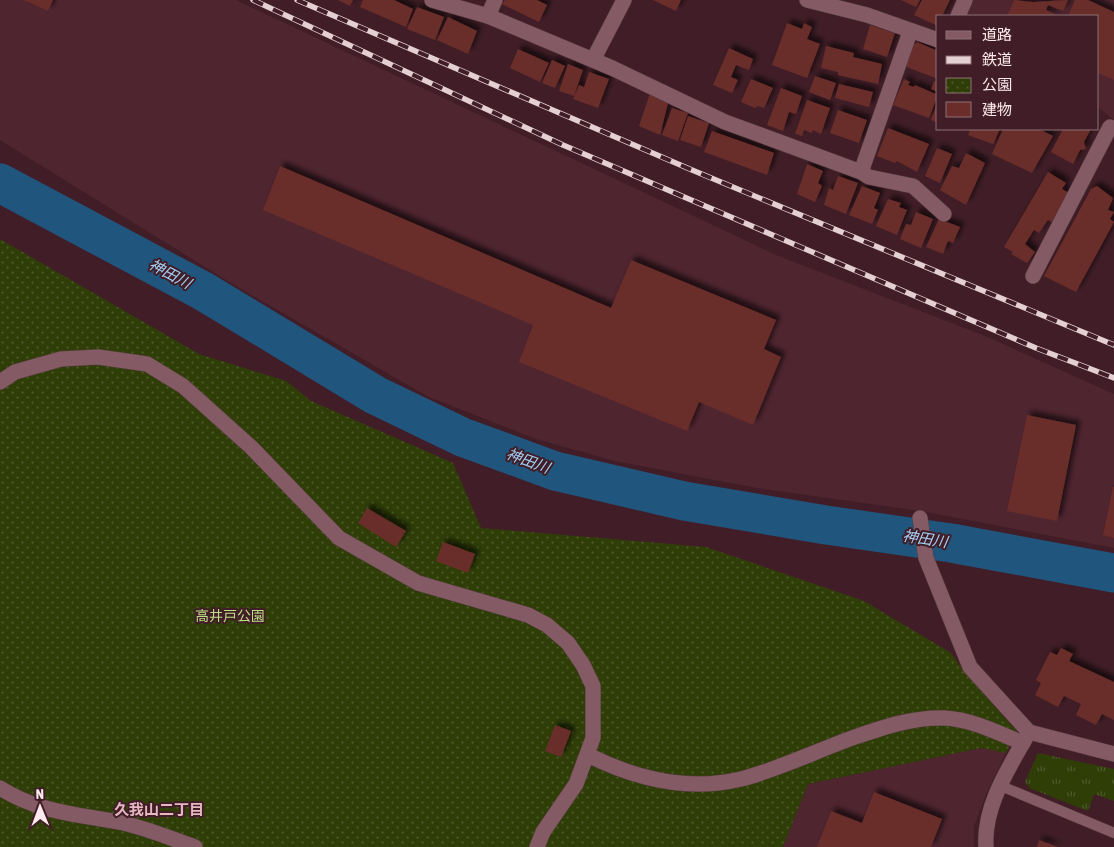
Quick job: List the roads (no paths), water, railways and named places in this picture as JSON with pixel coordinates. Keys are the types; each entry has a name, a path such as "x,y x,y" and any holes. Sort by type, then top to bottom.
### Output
{"street":[{"path":"432,0 483,15 593,60 725,122 862,172 869,177 913,186 944,214"},
{"path":"469,0 483,15"},
{"path":"483,15 495,0"},
{"path":"593,60 624,0"},
{"path":"807,0 867,16 936,39"},
{"path":"958,15 965,0"},
{"path":"862,172 910,32"},
{"path":"1033,276 1112,129 1099,120"},
{"path":"0,382 16,372 61,359 98,357 147,364 183,386 251,447 339,538 418,583 528,615 547,625 568,643 583,665 592,686 593,738 576,784 544,832 537,847"},
{"path":"921,518 926,558 970,667 1026,737"},
{"path":"588,755 614,768 649,780 681,784 715,783 742,778 873,731 906,722 934,718 946,718 1026,737 1114,754"},
{"path":"986,847 987,826 1001,786 1026,737"},
{"path":"0,788 36,807 119,822 195,847"}],"lane":[{"path":"1001,786 1114,832"}],"waterway":[{"name":"神田川","path":"0,183 203,291 375,395 462,437 555,471 684,501 826,525 951,543 1114,573"}],"railway":[{"path":"253,0 563,145 1036,348 1114,378"},
{"path":"297,0 692,170 1114,345"}],"district":[{"name":"久我山二丁目","path":"159,810"}],"park label":[{"name":"高井戸公園","path":"230,616"}]}
